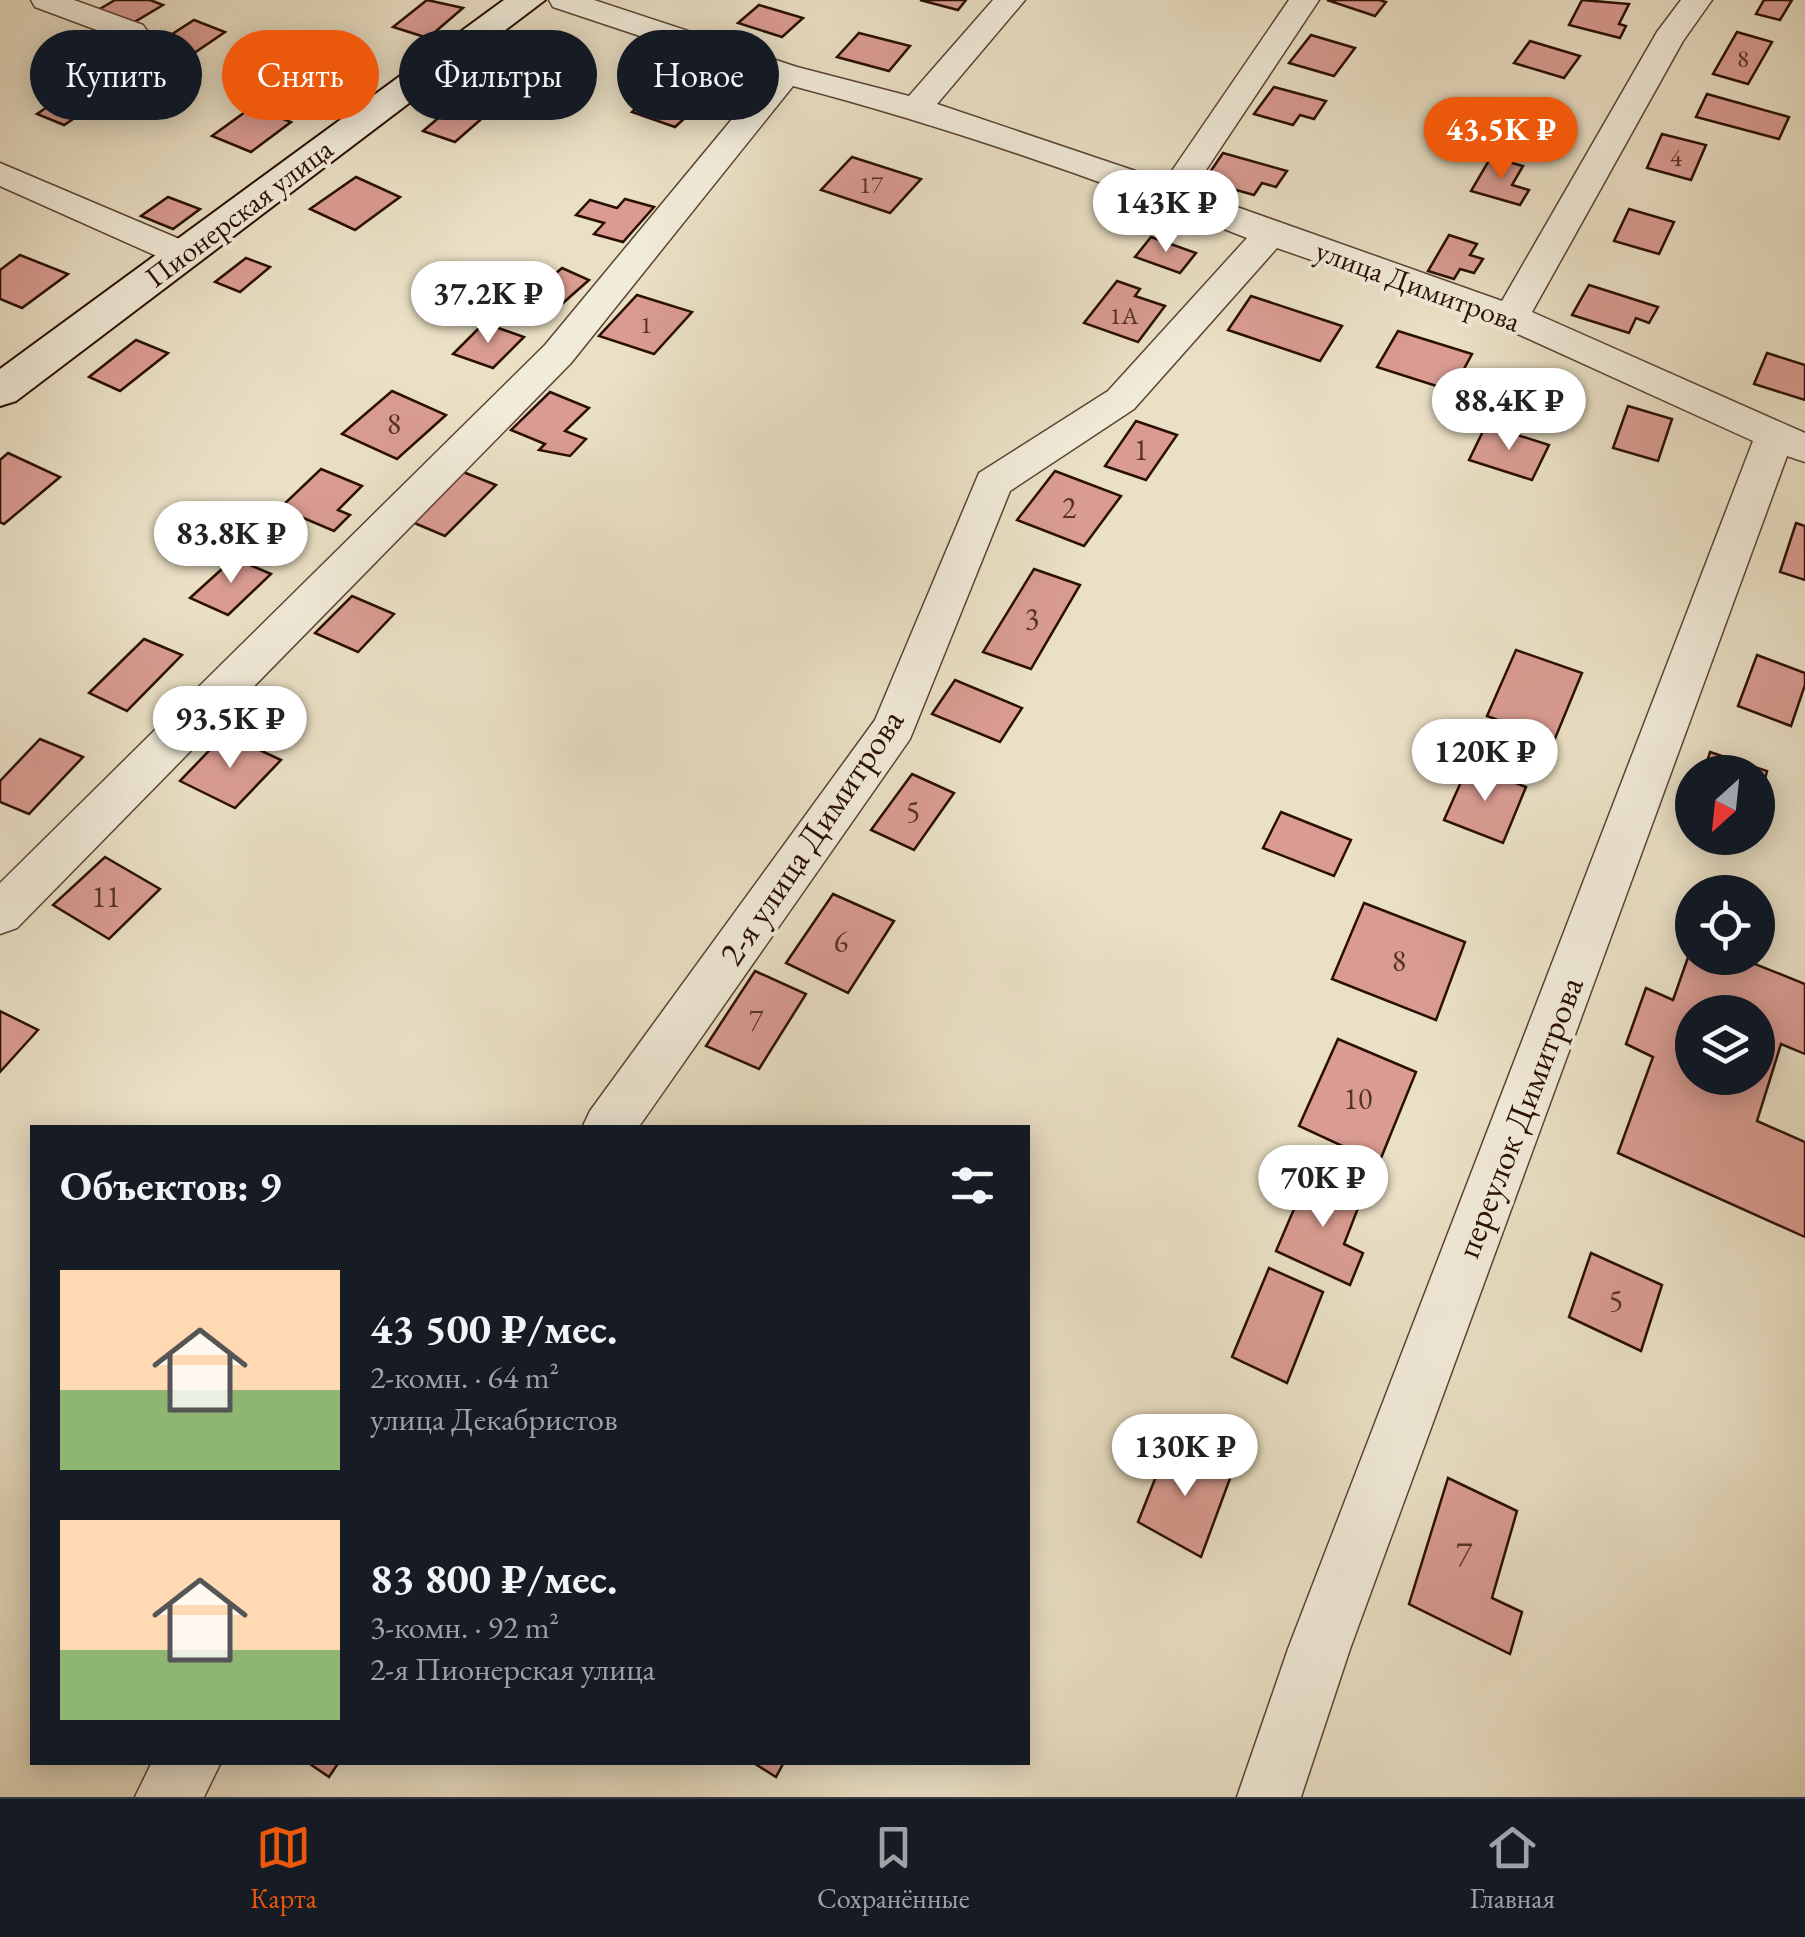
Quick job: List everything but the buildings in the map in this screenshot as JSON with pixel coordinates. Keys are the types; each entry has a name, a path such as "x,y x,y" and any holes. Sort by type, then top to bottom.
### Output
{"street":[{"path":"46,0 127,30"},
{"name":"Пионерская улица","path":"0,391 527,0"},
{"name":"улица Димитрова","path":"564,0 786,74 916,108 1096,166 1270,234 1511,317 1790,443"},
{"path":"916,108 1010,0"},
{"path":"1172,196 1304,0"},
{"path":"1511,317 1668,38 1698,0"},
{"path":"0,914 558,354 786,74"},
{"path":"0,173 183,254"},
{"name":"2-я улица Димитрова","path":"610,1125 894,726 993,484 1121,400 1270,234"},
{"name":"переулок Димитрова","path":"1268,1797 1319,1649 1790,443"},
{"path":"167,1797 188,1765"}]}
